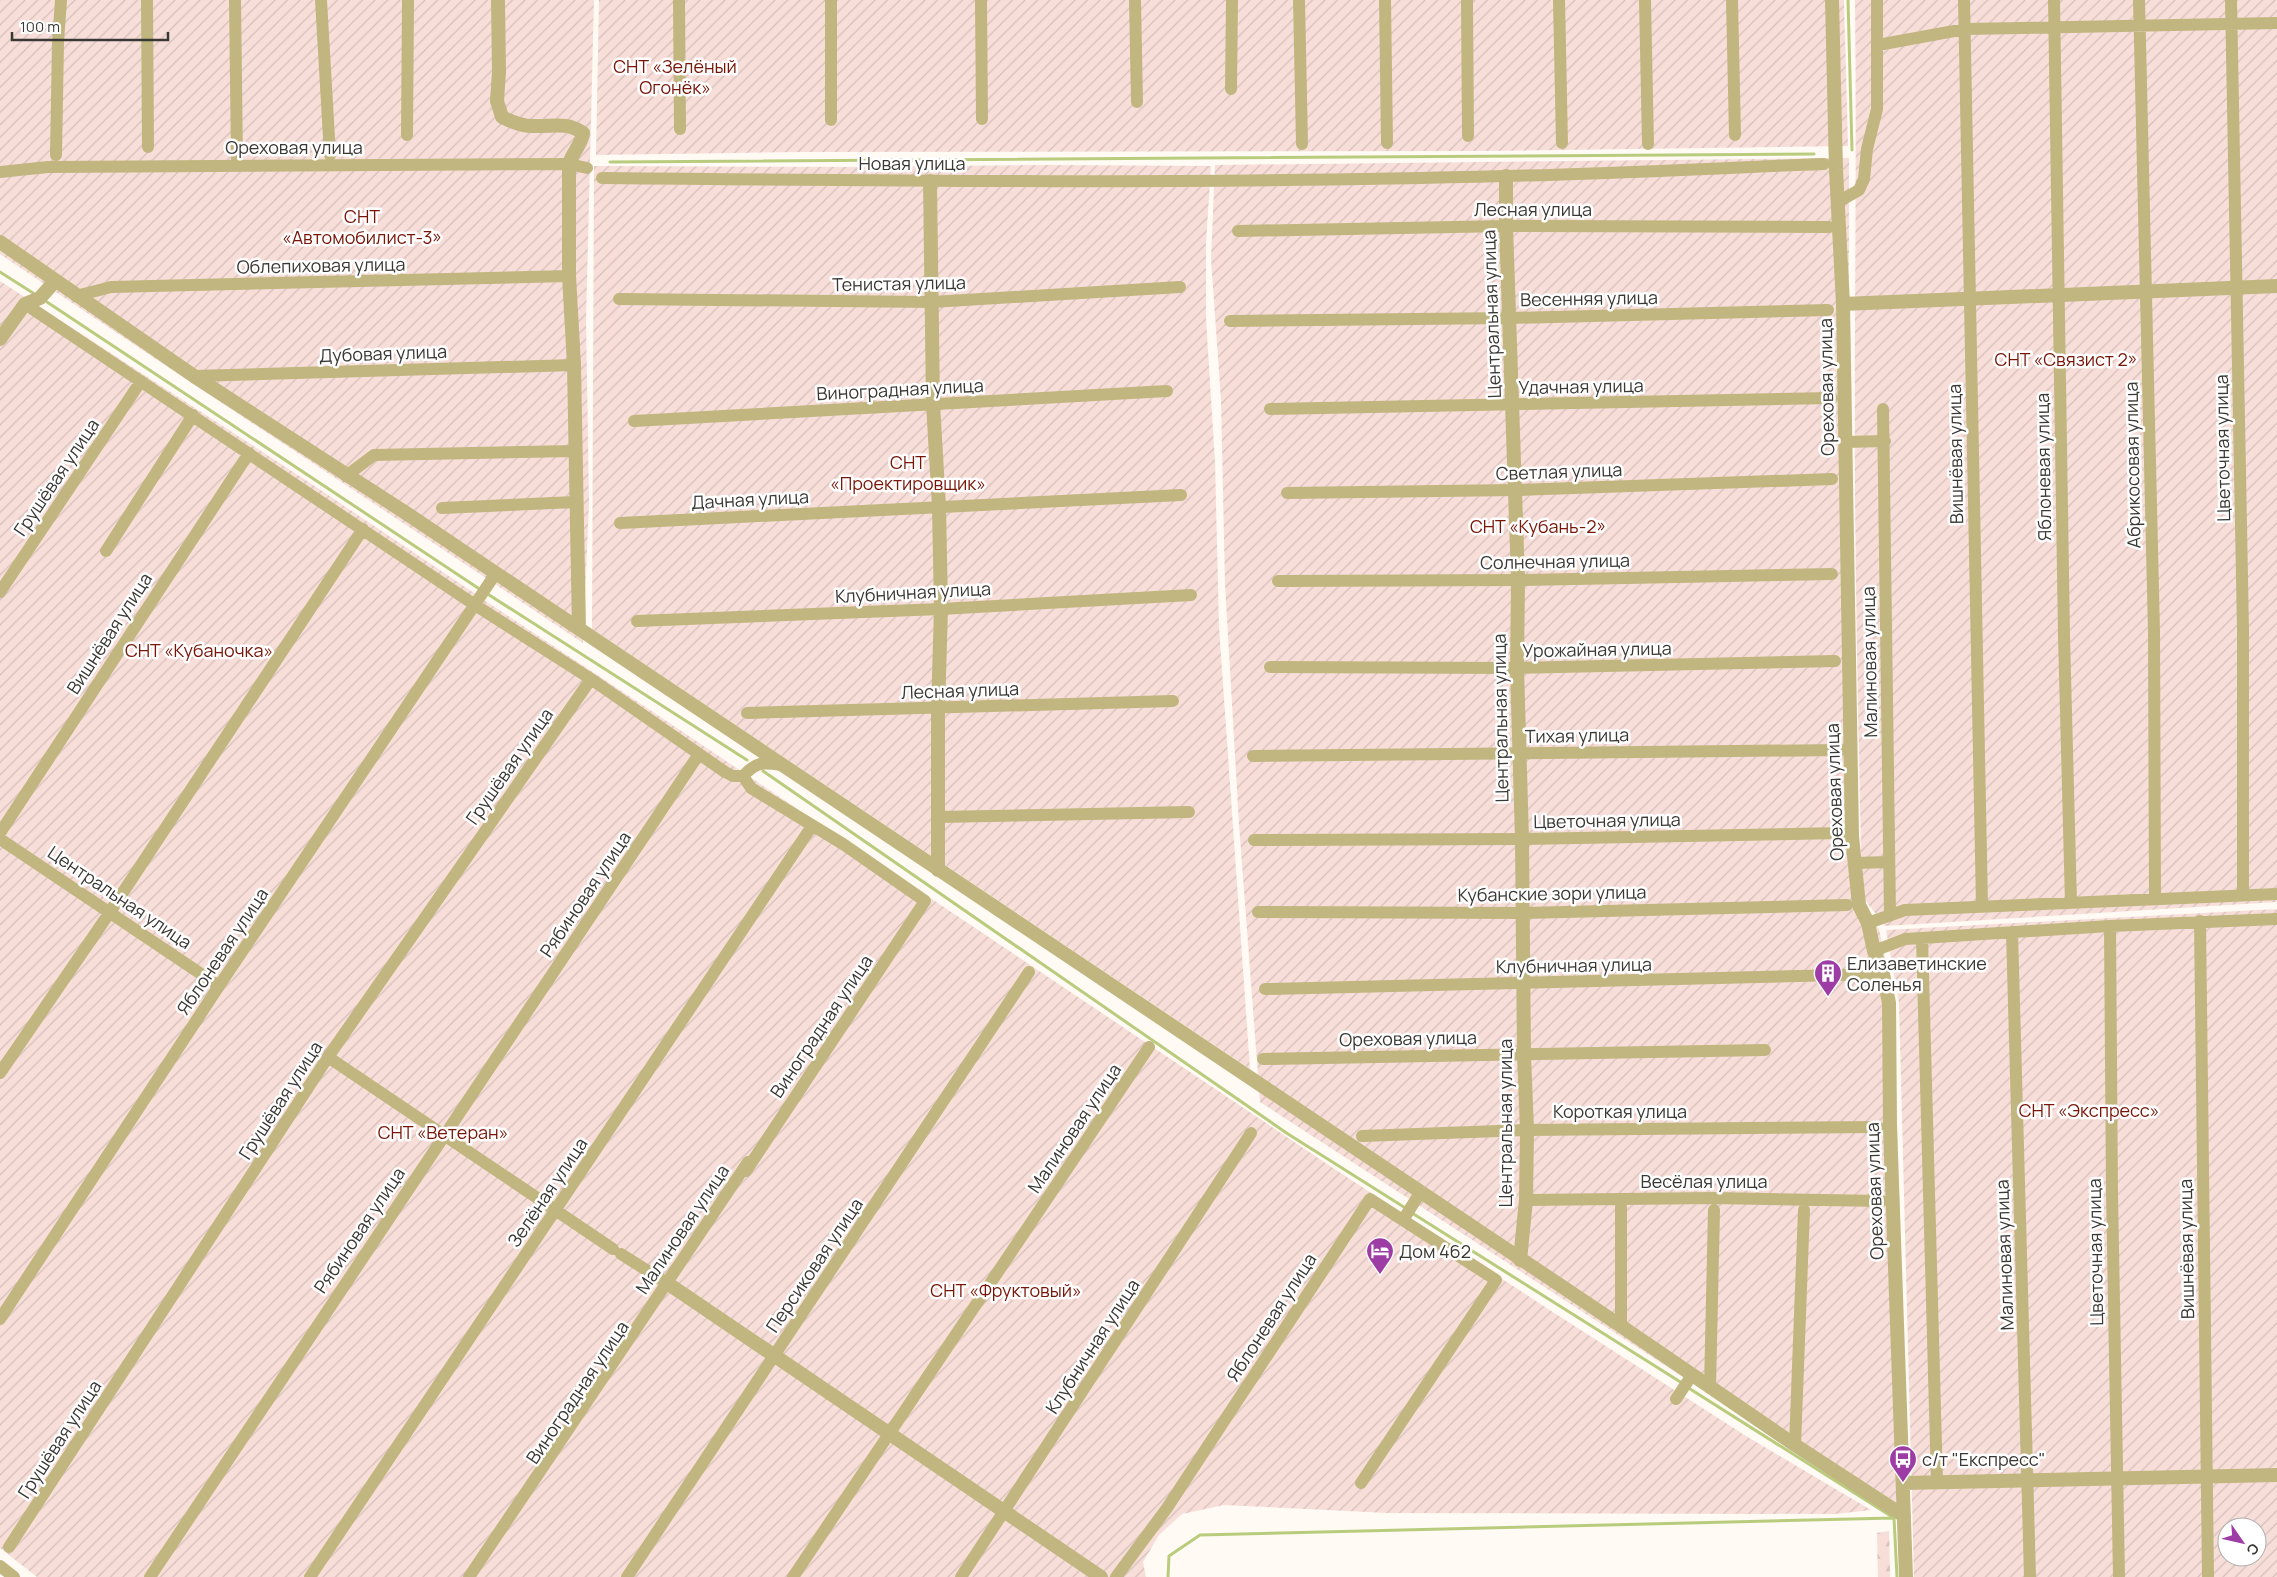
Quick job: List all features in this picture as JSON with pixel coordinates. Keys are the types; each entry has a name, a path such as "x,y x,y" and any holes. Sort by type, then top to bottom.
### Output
{"street":[{"path":"56,155 58,42 61,0"},
{"path":"147,0 148,147"},
{"path":"235,0 237,161"},
{"path":"321,0 330,155"},
{"path":"407,135 408,0"},
{"path":"498,0 499,72 496,101 502,117 513,123 532,126 562,124 575,127 583,133 582,139 568,164 569,276 574,365 574,451 579,629"},
{"path":"679,0 680,129"},
{"path":"831,0 831,120"},
{"path":"981,0 982,118"},
{"path":"1135,0 1137,102"},
{"path":"1231,89 1232,0"},
{"path":"1300,0 1302,144"},
{"path":"1385,0 1387,143"},
{"path":"1467,0 1468,136"},
{"path":"1559,0 1562,143"},
{"path":"1645,0 1648,144"},
{"path":"1732,0 1735,135"},
{"name":"Ореховая улица","path":"1832,0 1843,304 1852,826 1859,905 1868,923 1874,951 1883,974 1889,1003 1890,1127 1906,1577"},
{"path":"1838,202 1859,190 1864,179 1867,149 1877,109 1877,0"},
{"name":"Вишнёвая улица","path":"1964,0 1982,906"},
{"name":"Яблоневая улица","path":"2054,0 2070,902"},
{"name":"Абрикосовая улица","path":"2139,0 2154,632 2155,899"},
{"name":"Цветочная улица","path":"2231,0 2243,630 2243,895"},
{"path":"1878,45 1965,29 2277,23"},
{"name":"Ореховая улица","path":"0,172 48,167 568,164 587,168"},
{"name":"Новая улица","path":"602,178 930,181 1222,180 1506,176 1824,164"},
{"name":"Центральная улица","path":"1506,176 1518,580 1518,753 1522,839 1524,1055 1527,1130 1526,1200 1520,1260"},
{"path":"930,181 933,404 939,506 941,609 938,709 938,870"},
{"name":"Лесная улица","path":"1238,231 1506,226 1828,227"},
{"path":"0,242 194,376 409,515 1621,1326 1685,1386 1710,1388 1904,1516"},
{"name":"Облепиховая улица","path":"76,296 111,287 569,276"},
{"path":"0,339 25,304 40,298 55,281"},
{"path":"1843,304 2277,286"},
{"name":"Тенистая улица","path":"619,299 932,302 1180,287"},
{"path":"25,304 475,605 591,679 733,776 743,776 753,766 767,762 781,765"},
{"name":"Весенняя улица","path":"1230,322 1510,318 1828,310"},
{"name":"Дубовая улица","path":"194,376 574,365"},
{"name":"Грушёвая улица","path":"0,592 141,381"},
{"name":"Виноградная улица","path":"634,421 1167,391"},
{"name":"Удачная улица","path":"1270,408 1832,398"},
{"name":"Малиновая улица","path":"1883,409 1885,441 1890,915"},
{"path":"106,551 193,416"},
{"path":"1846,442 1885,441"},
{"path":"346,476 374,455 574,451"},
{"name":"Вишнёвая улица","path":"0,833 249,453"},
{"name":"Светлая улица","path":"1287,493 1516,490 1832,480"},
{"name":"Дачная улица","path":"620,524 939,506 1181,495"},
{"path":"442,508 575,502"},
{"path":"0,1073 110,912 363,529"},
{"name":"Яблоневая улица","path":"0,1319 219,986 496,573"},
{"name":"Солнечная улица","path":"1278,581 1518,580 1832,574"},
{"name":"Клубничная улица","path":"637,621 941,609 1191,595"},
{"name":"Урожайная улица","path":"1270,667 1517,668 1835,661"},
{"name":"Грушёвая улица","path":"9,1547 328,1057 591,679"},
{"name":"Лесная улица","path":"748,713 1174,701"},
{"name":"Тихая улица","path":"1253,756 1841,750"},
{"name":"Рябиновая улица","path":"150,1577 699,754"},
{"path":"743,776 751,788 843,844 924,901"},
{"path":"938,817 1189,812"},
{"name":"Зелёная улица","path":"310,1577 812,826"},
{"name":"Цветочная улица","path":"1254,840 1522,839 1841,833"},
{"name":"Центральная улица","path":"0,839 219,986"},
{"path":"1855,863 1888,862"},
{"path":"1868,923 1905,910 2277,894"},
{"name":"Виноградная улица","path":"746,1171 924,901"},
{"name":"Малиновая улица","path":"469,1577 924,901"},
{"name":"Кубанские зори улица","path":"1258,912 1522,913 1847,905"},
{"path":"1874,951 1905,939 2200,921 2277,919"},
{"name":"Вишнёвая улица","path":"2200,921 2208,1577"},
{"name":"Цветочная улица","path":"2110,926 2119,1577"},
{"name":"Малиновая улица","path":"2012,932 2029,1482 2030,1577"},
{"path":"1922,938 1937,1482"},
{"name":"Персиковая улица","path":"627,1577 1029,972"},
{"name":"Клубничная улица","path":"1265,989 1883,974"},
{"name":"Малиновая улица","path":"793,1577 1149,1047"},
{"name":"Ореховая улица","path":"1262,1059 1765,1050"},
{"path":"328,1057 617,1252 890,1432 1005,1513 1101,1577"},
{"name":"Короткая улица","path":"1362,1136 1527,1130 1878,1127"},
{"name":"Клубничная улица","path":"961,1577 1005,1513 1251,1132"},
{"path":"1407,1214 1420,1193"},
{"name":"Весёлая улица","path":"1526,1200 1714,1198 1882,1201"},
{"name":"Яблоневая улица","path":"1116,1577 1167,1508 1370,1199 1407,1214 1496,1280 1361,1483"},
{"path":"1620,1207 1621,1326"},
{"path":"1710,1388 1714,1210"},
{"path":"1795,1445 1804,1210"},
{"name":"Виноградная улица","path":"474,1577 668,1284 710,1226"},
{"path":"1903,1483 2029,1482 2277,1475"},
{"path":"0,1566 14,1577"}],"green space":[{"name":"СНТ «Автомобилист-3»","path":"0,0 594,0 586,321 589,503 583,643 0,254"},
{"name":"СНТ «Зелёный Огонёк»","path":"599,0 1844,0 1848,146 1481,151 802,152 596,155"},
{"name":"СНТ «Связист 2»","path":"1855,0 2277,0 2277,902 1885,926 1862,896 1855,491"},
{"name":"СНТ «Кубань-2»","path":"1849,158 1849,406 1859,903 1879,929 1890,982 1894,1022 1909,1524 1260,1102 1239,824 1225,584 1221,400 1211,259 1215,165"},
{"name":"СНТ «Проектировщик»","path":"594,166 852,167 1211,166 1206,243 1206,319 1215,462 1219,627 1250,1069 592,629"},
{"name":"СНТ «Кубаночка»","path":"0,281 310,483 477,595 0,1310"},
{"path":"478,596 1333,1168 1746,1436 1871,1510 1835,1514 1388,1513 1224,1505 1182,1514 1159,1535 1143,1562 1146,1577 37,1577 0,1548 0,1313"},
{"name":"СНТ «Экспресс»","path":"2277,909 2277,1577 1914,1577 1899,1003 1886,930"},
{"path":"1889,1531 1890,1577 1878,1577 1877,1533"}],"waterway":[{"path":"1848,0 1852,150"},
{"path":"610,162 1814,154"},
{"path":"0,272 33,293"},
{"path":"47,302 481,590"},
{"path":"486,593 747,760"},
{"path":"763,771 1288,1134 1407,1209"},
{"path":"1412,1213 1682,1383"},
{"path":"1687,1387 1894,1518 1897,1577"},
{"path":"1168,1577 1169,1556 1200,1535 1893,1518"}],"place":[{"name":"Елизаветинские Соленья","path":"1828,997"},
{"name":"Дом 462","path":"1380,1275"},
{"name":"с/т \"Експресс\"","path":"1903,1483"}],"park label":[{"name":"СНТ «Ветеран»","path":"443,1132"},
{"name":"СНТ «Фруктовый»","path":"1006,1290"}]}
